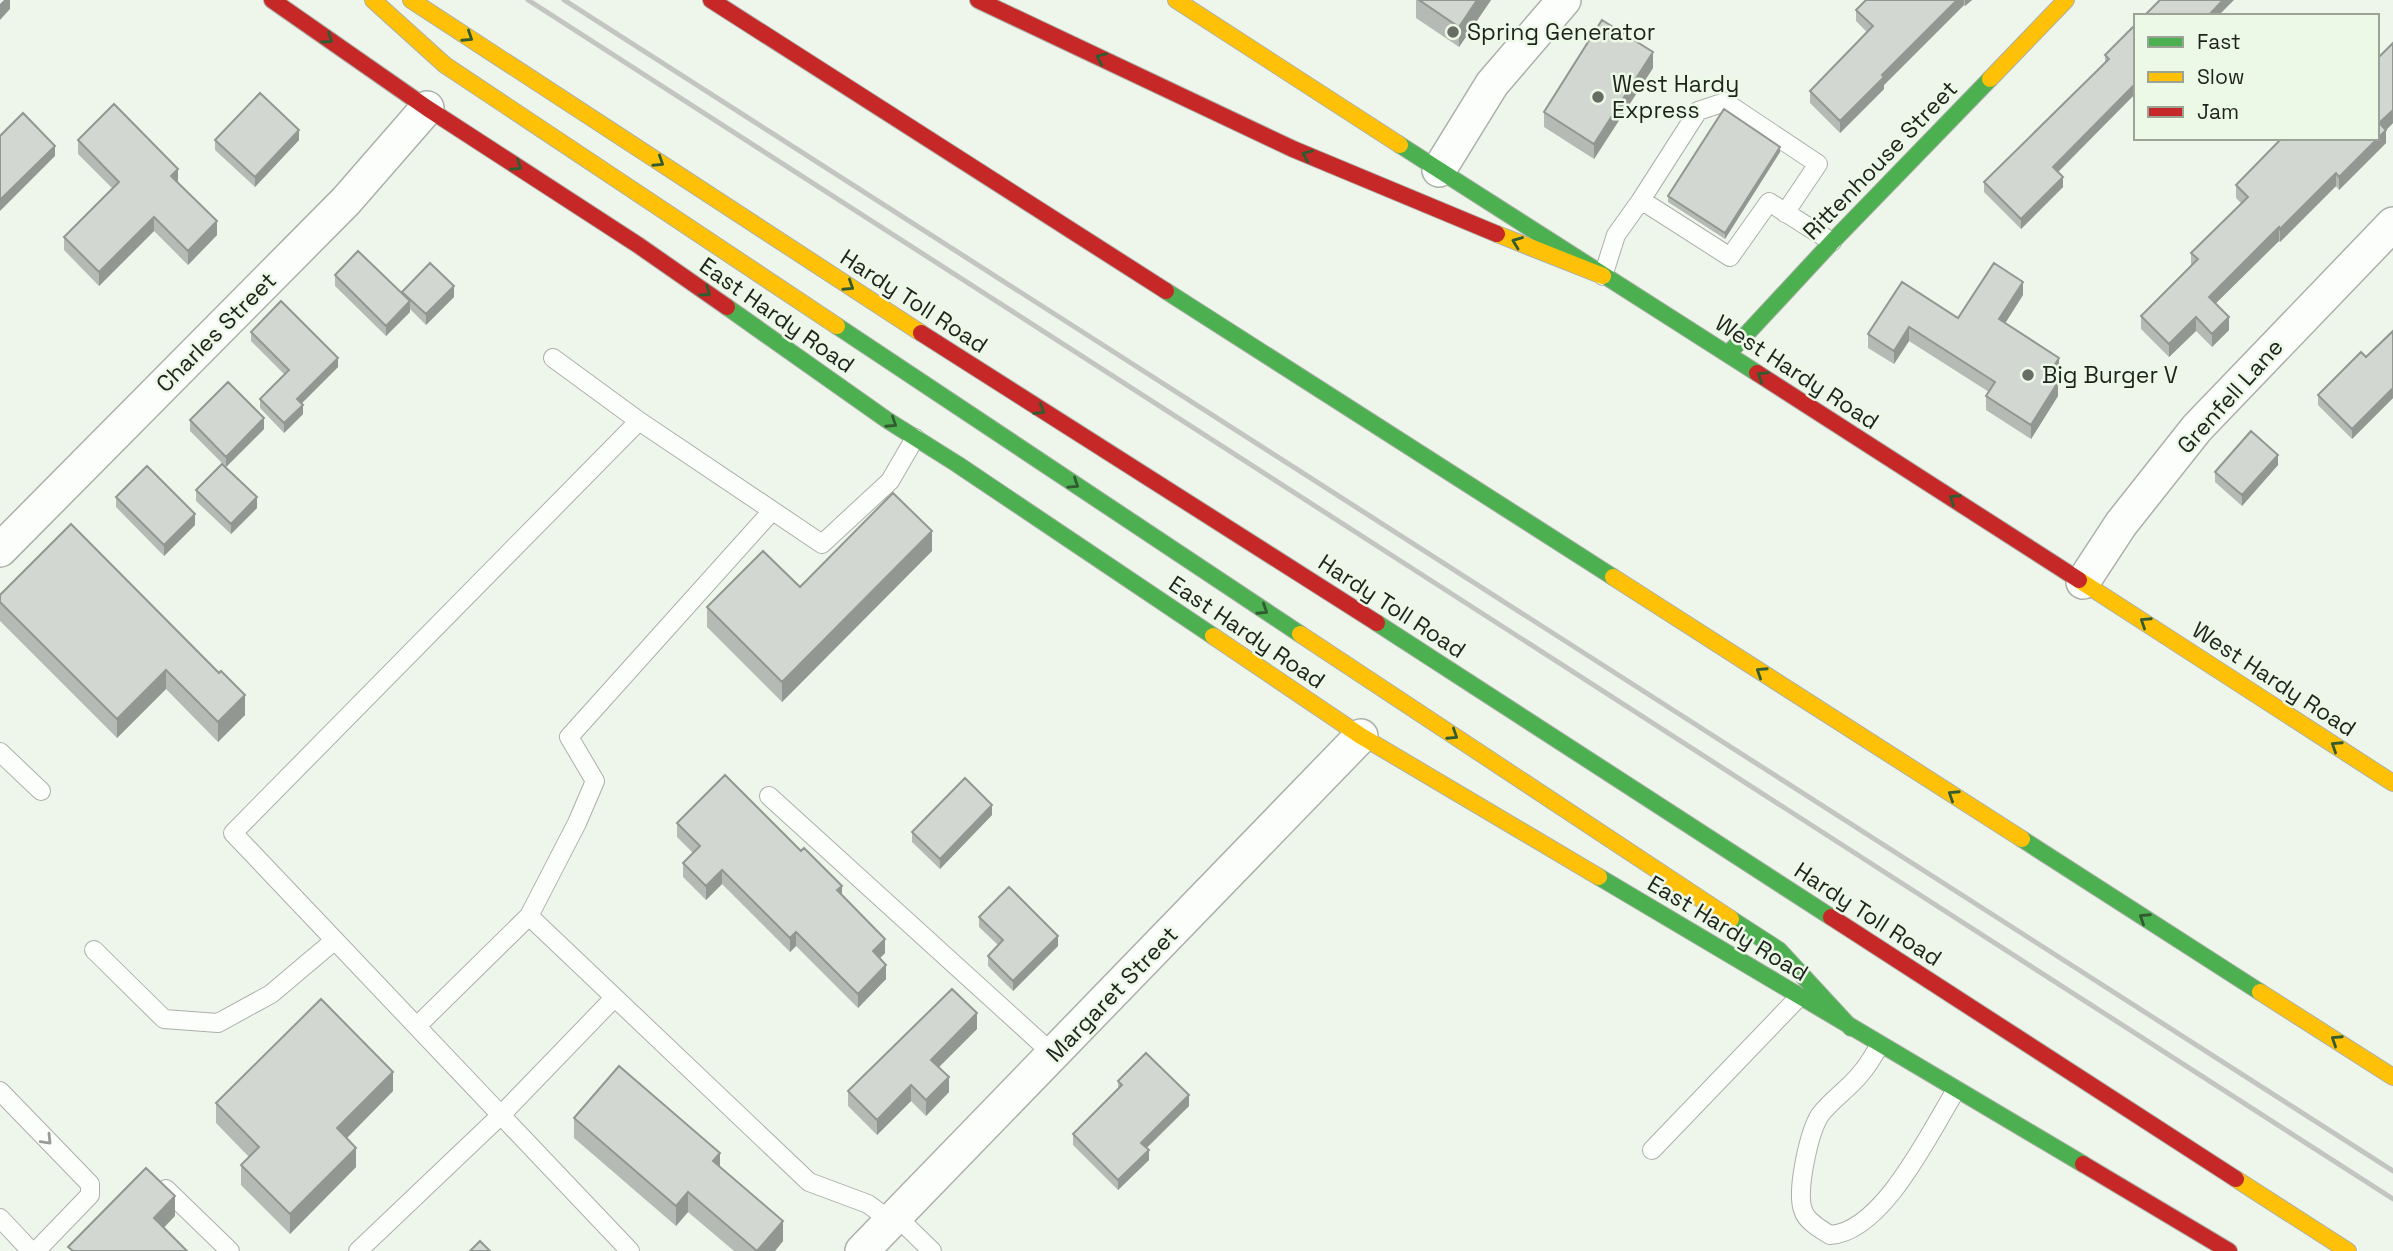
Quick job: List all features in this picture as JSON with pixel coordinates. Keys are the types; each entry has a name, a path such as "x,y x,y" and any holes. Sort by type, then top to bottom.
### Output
{"main road":[{"name":"East Hardy Road","path":"272,0 427,108 639,245 887,421 1361,736 2229,1251"},
{"path":"373,0 445,65 1779,950 1851,1028"},
{"name":"Hardy Toll Road","path":"411,0 1025,401 1379,625 2348,1251"},
{"path":"711,0 2393,1077"},
{"path":"978,0 1293,149 1435,210 1603,276"},
{"name":"West Hardy Road","path":"1176,0 2393,783"},
{"name":"Rittenhouse Street","path":"1728,354 1832,242 2066,0"}],"street":[{"path":"1439,170 1492,84 1564,0"},
{"name":"Charles Street","path":"0,550 346,201 427,108"},
{"name":"Grenfell Lane","path":"2083,582 2121,524 2197,428 2393,224"},
{"name":"Margaret Street","path":"862,1251 1361,736"}],"lane":[{"path":"1603,276 1616,235 1698,111 1725,102 1818,164 1785,213"},
{"path":"1641,200 1730,257 1769,202 1832,242"},
{"path":"553,358 639,421 822,544 890,481 915,438"},
{"path":"631,1251 233,833 639,421"},
{"path":"416,1026 529,916 577,823 595,781 569,737 772,511"},
{"path":"0,752 41,791"},
{"path":"769,796 1053,1054"},
{"path":"529,916 809,1182 868,1204 893,1219 932,1251"},
{"path":"94,950 164,1019 218,1023 271,994 335,940"},
{"path":"1652,1150 1799,997"},
{"path":"358,1251 501,1115 614,998"},
{"path":"1880,1045 1864,1071 1832,1101 1818,1119 1806,1158 1800,1193 1803,1211 1830,1236 1841,1235 1855,1228 1875,1212 1903,1176 1956,1090"},
{"path":"0,1091 90,1184 90,1195 33,1251 0,1219"},
{"path":"166,1189 230,1251"}],"building":[{"path":"1419,0 1477,0 1459,27"},
{"path":"1866,0 1957,0 1840,121 1810,91 1873,26 1856,10"},
{"path":"2160,0 2223,0 2210,14 2146,14"},
{"name":"West Hardy Express","path":"1602,20 1653,52 1594,144 1544,112"},
{"path":"2134,26 2134,85 2053,167 2063,177 2021,219 1984,182 2109,59 2105,55"},
{"path":"2393,43 2393,110 2379,123 2379,57"},
{"path":"260,93 299,130 255,177 215,140"},
{"path":"114,104 178,169 171,176 217,221 188,251 154,217 99,272 64,237 119,182 78,140"},
{"path":"1724,109 1780,147 1725,233 1668,196"},
{"path":"23,113 55,146 0,200 0,136"},
{"path":"2379,123 2386,130 2379,137"},
{"path":"2280,140 2376,140 2339,177 2336,173 2209,297 2229,317 2212,334 2196,317 2169,344 2141,316 2198,259 2191,253 2248,197 2236,185"},
{"path":"358,251 410,301 386,326 335,275"},
{"path":"430,263 454,286 426,314 402,292"},
{"path":"1994,263 2023,282 1999,319 2059,358 2048,376 2058,382 2031,425 1986,396 1995,382 1909,327 1894,351 1868,334 1902,282 1958,318"},
{"path":"281,301 338,358 297,399 303,405 284,423 260,399 289,370 251,332"},
{"path":"2393,331 2393,388 2352,429 2318,395 2361,352 2366,357"},
{"path":"228,382 264,418 226,457 190,420"},
{"path":"2251,431 2278,455 2242,495 2215,472"},
{"path":"222,464 257,497 231,524 196,490"},
{"path":"147,466 195,514 164,545 116,497"},
{"path":"893,493 932,531 782,682 707,607 763,551 800,587"},
{"path":"71,524 219,673 221,671 245,695 218,722 166,670 117,719 0,602 0,595"},
{"path":"725,775 801,851 804,848 842,886 837,890 885,939 873,951 886,965 858,994 796,932 790,938 722,870 706,886 683,863 700,846 677,823"},
{"path":"965,778 992,805 940,859 912,832"},
{"path":"1009,887 1058,936 1013,981 988,956 1003,940 979,917"},
{"path":"952,989 977,1013 931,1060 949,1077 926,1100 911,1085 877,1120 848,1091"},
{"path":"321,999 393,1072 337,1128 356,1148 290,1214 241,1165 259,1147 216,1103"},
{"path":"1146,1053 1189,1095 1141,1143 1149,1150 1118,1180 1073,1134 1122,1085 1118,1081"},
{"path":"619,1066 720,1153 713,1161 783,1221 757,1251 688,1192 676,1206 574,1118"},
{"path":"146,1168 175,1196 154,1218 187,1251 73,1251 68,1247"},
{"path":"480,1241 490,1251 470,1251"}],"railway":[{"path":"528,0 2393,1199"},
{"path":"564,0 2393,1171"}],"traffic: fast":[{"path":"1728,354 1990,79"},
{"path":"1400,145 1757,373"},
{"path":"1166,291 1613,577"},
{"path":"727,307 887,420 1213,636"},
{"path":"837,326 1300,634"},
{"path":"1377,623 1831,917"},
{"path":"2022,839 2260,992"},
{"path":"1599,877 2083,1164"},
{"path":"1731,919 1779,950 1851,1028"}],"traffic: slow":[{"path":"373,0 445,65 837,326"},
{"path":"411,0 921,333"},
{"path":"1176,0 1400,145"},
{"path":"1990,79 2066,0"},
{"path":"1497,234 1603,276"},
{"path":"1613,577 2022,839"},
{"path":"2079,580 2393,783"},
{"path":"1300,634 1731,919"},
{"path":"1213,636 1361,736 1599,877"},
{"path":"2260,992 2393,1077"},
{"path":"2236,1179 2348,1251"}],"traffic: jam":[{"path":"272,0 427,108 638,245 727,307"},
{"path":"711,0 1166,291"},
{"path":"978,0 1293,149 1497,234"},
{"path":"921,333 1377,623"},
{"path":"1757,373 2079,580"},
{"path":"1831,917 2236,1179"},
{"path":"2083,1164 2229,1251"}],"place":[{"name":"Spring Generator","path":"1453,32"},
{"name":"West Hardy Express","path":"1598,97"},
{"name":"Big Burger V","path":"2028,375"}]}
